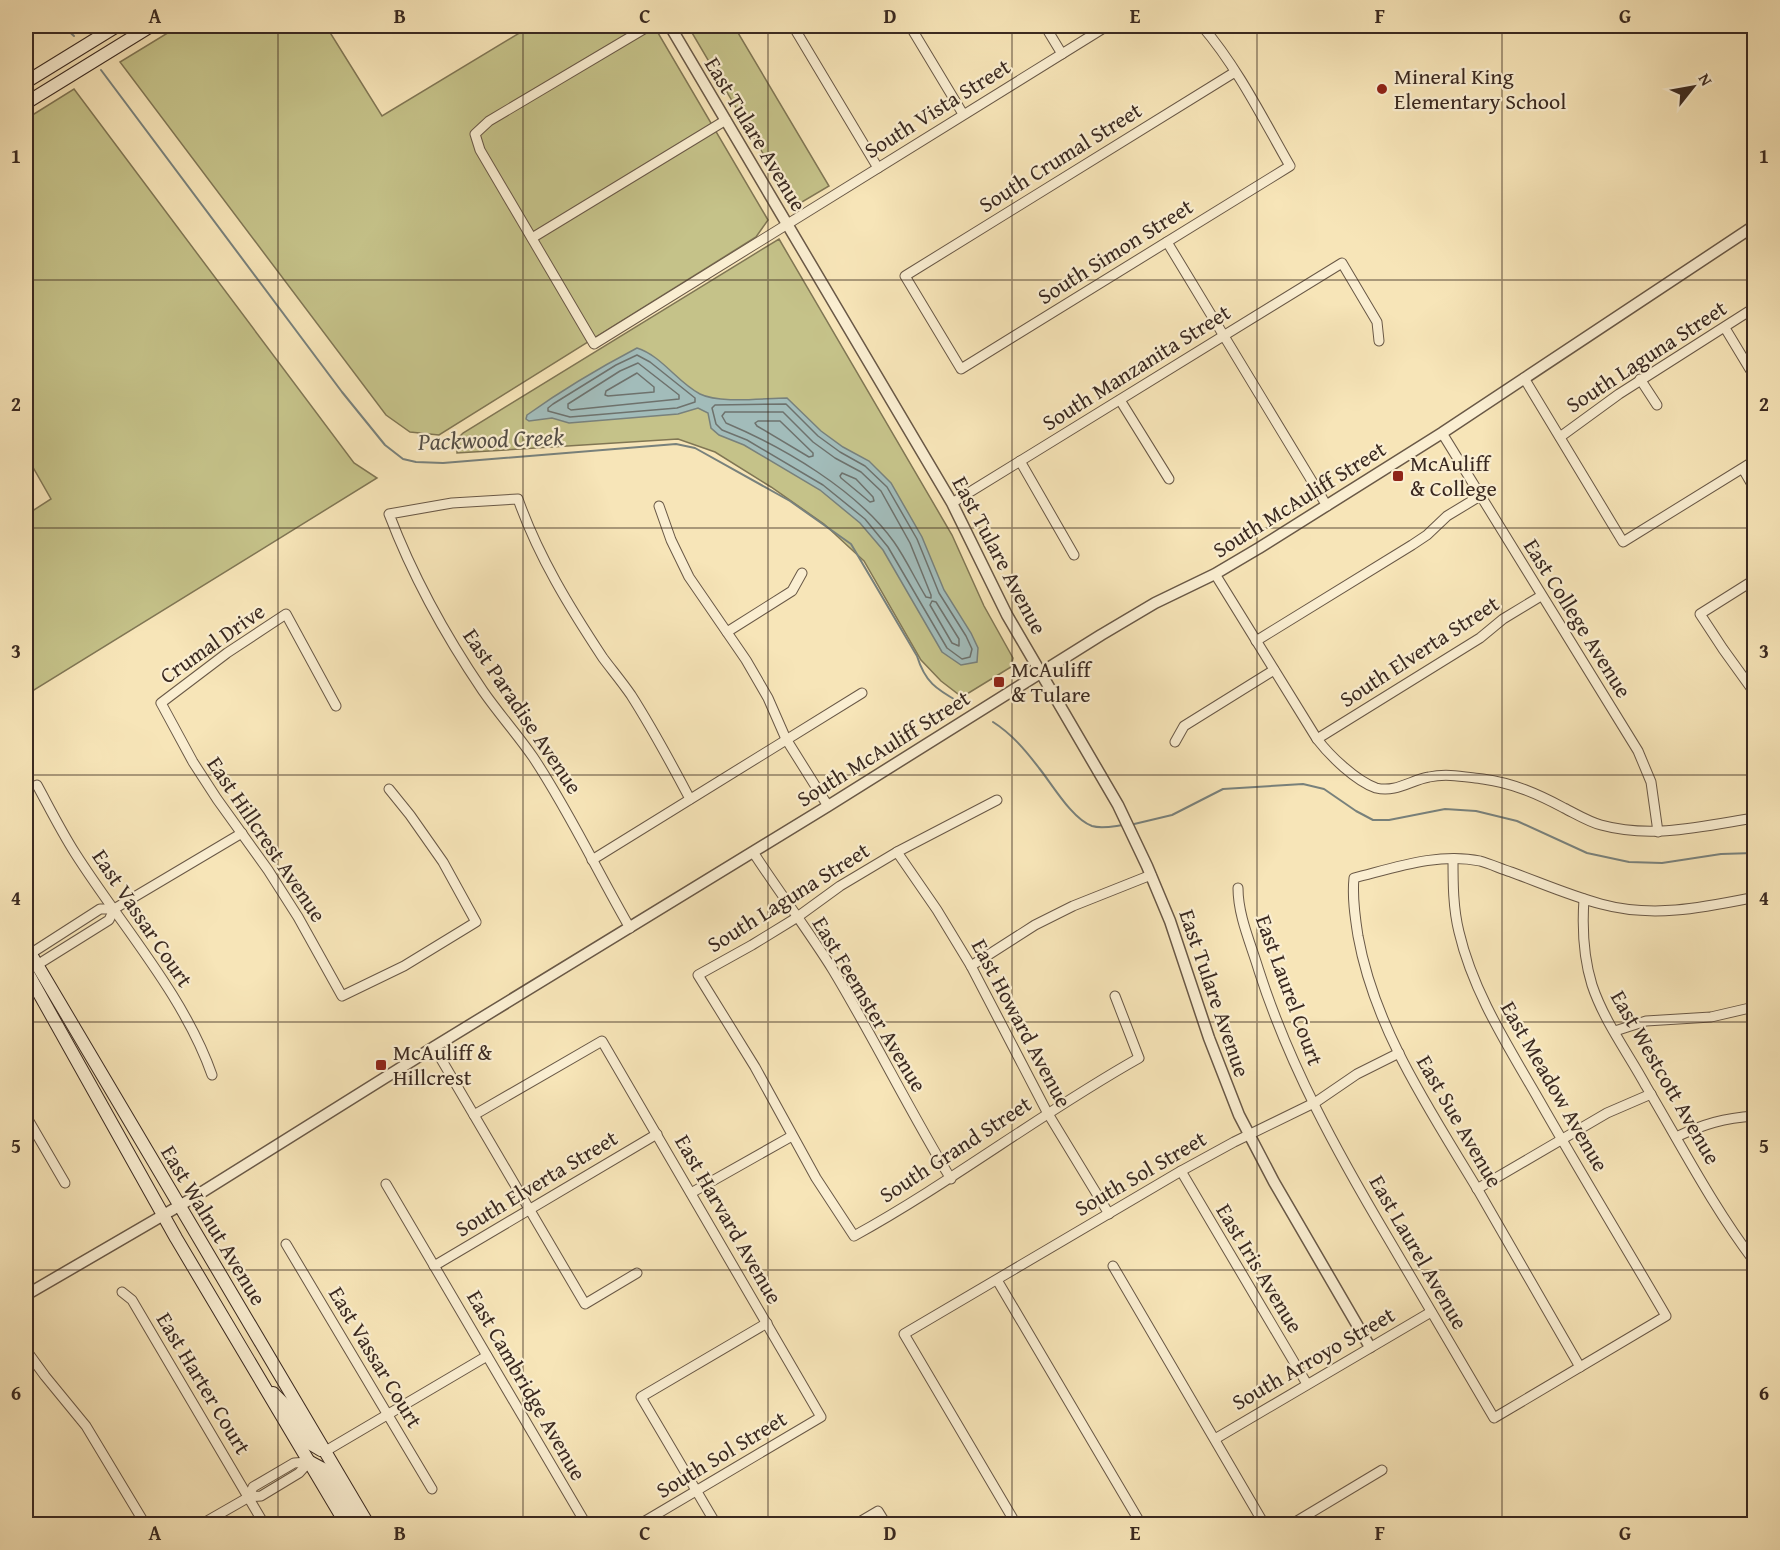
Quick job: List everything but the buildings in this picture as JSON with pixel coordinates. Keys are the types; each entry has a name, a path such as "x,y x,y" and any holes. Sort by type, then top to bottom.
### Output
{"main road":[{"path":"26,82 117,26"},
{"path":"26,103 151,26"},
{"name":"East Walnut Avenue","path":"28,960 367,1523"},
{"name":"East Walnut Avenue","path":"28,960 164,1215 346,1524"},
{"path":"262,1383 286,1406 306,1441 324,1452"},
{"path":"309,1462 323,1469 348,1510 367,1523"}],"street":[{"path":"649,26 489,121 475,134 480,150 532,238 726,120"},
{"name":"East Tulare Avenue","path":"670,26 952,503 996,595 1124,817 1170,921 1216,1059 1249,1134 1282,1197 1370,1347"},
{"path":"793,26 878,168"},
{"path":"910,26 963,114"},
{"path":"1045,26 1062,54"},
{"name":"South Vista Street","path":"532,238 594,344 1107,26"},
{"path":"1202,26 1235,72"},
{"name":"South Simon Street","path":"961,369 1290,166 1235,72"},
{"name":"South Crumal Street","path":"961,369 905,276 1235,72"},
{"name":"South McAuliff Street","path":"26,1295 164,1215 828,806 1128,618 1215,574 1327,506 1442,433 1755,226"},
{"path":"1167,242 1327,506"},
{"name":"South Manzanita Street","path":"952,503 1342,263 1377,322 1379,341"},
{"name":"South Laguna Street","path":"1560,437 1641,380 1755,308"},
{"path":"1725,328 1755,376"},
{"path":"1524,378 1623,542 1755,461"},
{"path":"1641,380 1657,405"},
{"path":"1120,400 1169,479"},
{"name":"East College Avenue","path":"1442,433 1638,751 1651,782 1658,832"},
{"path":"1020,461 1074,555"},
{"path":"1743,469 1755,488"},
{"path":"1256,641 1412,545 1427,535 1447,516 1480,496"},
{"name":"East Paradise Avenue","path":"630,928 569,815 532,756 485,693 432,610 404,552 389,514 452,503 518,499 531,532 560,589 661,743 690,799"},
{"path":"659,507 671,540 689,577 746,660 768,698 786,739 828,806"},
{"path":"727,632 792,591 802,573"},
{"path":"1215,574 1317,739 1339,762 1368,785 1389,789 1429,777 1446,775 1490,780 1511,784 1538,795 1599,825 1646,832 1755,818"},
{"path":"1755,580 1700,614 1729,659 1755,692"},
{"name":"South Elverta Street","path":"1317,739 1480,638 1503,619 1541,596"},
{"name":"Crumal Drive","path":"161,703 227,653 286,614 336,706"},
{"path":"1175,742 1184,726 1274,670"},
{"path":"592,860 862,693"},
{"name":"East Hillcrest Avenue","path":"161,703 193,762 298,917 342,996 404,966 476,922 443,862 410,815 388,789"},
{"name":"East Vassar Court","path":"37,785 75,853 144,950 207,1059 212,1075"},
{"name":"South Laguna Street","path":"792,1136 755,1067 698,975 753,945 840,886 897,852 997,800"},
{"path":"28,960 100,909 114,909 242,832"},
{"name":"East Feemster Avenue","path":"753,852 847,995 951,1179"},
{"name":"East Howard Avenue","path":"897,852 937,910 971,966 1047,1112 1109,1214"},
{"path":"1453,859 1480,861 1602,905 1661,912 1693,910 1753,901"},
{"name":"East Sue Avenue","path":"1453,859 1426,861 1354,878 1355,920 1362,958 1374,995 1424,1104 1477,1189 1580,1367"},
{"name":"East Meadow Avenue","path":"1453,859 1454,896 1459,931 1472,974 1490,1013 1561,1139 1666,1316 1580,1367"},
{"path":"971,966 1035,925 1064,910 1151,875"},
{"name":"East Laurel Court","path":"1238,888 1238,905 1265,990 1312,1104"},
{"name":"East Westcott Avenue","path":"1584,899 1582,923 1584,954 1598,1001 1738,1240 1755,1261"},
{"path":"28,960 109,920 114,909"},
{"name":"South Grand Street","path":"792,1136 854,1236 951,1179 1047,1112 1139,1058 1115,996"},
{"path":"1615,1031 1647,1021 1711,1017 1755,1007"},
{"name":"East Harvard Avenue","path":"474,1115 602,1041 821,1418"},
{"path":"434,1047 585,1304 637,1273"},
{"name":"South Sol Street","path":"1016,1524 904,1334 1181,1171 1249,1134 1312,1104 1357,1074 1399,1053"},
{"path":"1477,1189 1607,1113 1651,1094"},
{"name":"East Laurel Avenue","path":"1312,1104 1344,1163 1494,1418 1580,1367"},
{"path":"1676,1137 1707,1123 1732,1117 1755,1116"},
{"path":"27,1121 65,1183"},
{"name":"South Elverta Street","path":"434,1266 657,1134"},
{"path":"691,1193 792,1136"},
{"name":"East Iris Avenue","path":"1181,1171 1306,1384"},
{"name":"East Cambridge Avenue","path":"386,1184 586,1524"},
{"name":"East Vassar Court","path":"286,1244 432,1489"},
{"path":"1113,1266 1264,1524"},
{"path":"997,1280 1141,1524"},
{"name":"East Harter Court","path":"122,1293 132,1300 264,1524"},
{"name":"South Arroyo Street","path":"1215,1439 1431,1312"},
{"path":"716,1524 641,1397 767,1323"},
{"path":"26,1350 86,1426 145,1524"},
{"path":"324,1452 487,1356"},
{"name":"South Sol Street","path":"640,1524 821,1418"},
{"path":"202,1524 249,1497 254,1487 294,1462 309,1462"},
{"path":"1292,1524 1382,1470"},
{"path":"856,1524 878,1511 886,1524"}],"shaded area":[{"path":"179,26 326,26 382,116 531,26 654,26 768,220 756,237 439,435 410,432 386,415 120,62"},
{"path":"688,26 734,26 829,186 802,202 791,201"},
{"path":"74,89 354,463 377,478 26,695 26,515 51,499 26,455 26,119"},
{"path":"779,239 952,535 984,606 1013,658 1011,667 962,697 941,681 921,660 864,561 824,524 715,452 678,439 457,453 457,439 463,433"}],"water":[{"path":"637,348 654,357 692,389 709,397 730,400 787,398 821,431 843,447 869,461 891,483 922,537 944,590 978,648 977,662 961,665 942,652 883,550 860,523 820,490 744,445 719,435 711,428 708,413 698,408 678,414 569,423 552,418 529,421 526,419 527,415 567,388"}],"waterway":[{"name":"Packwood Creek","path":"63,26 74,36"},
{"name":"Packwood Creek","path":"101,70 342,392 385,445 403,459 443,463 676,444 695,448 790,501 851,544 917,656 928,679 938,689 959,702"},
{"name":"Packwood Creek","path":"993,722 1018,743 1077,816 1092,826 1124,825"},
{"name":"Packwood Creek","path":"1130,825 1172,815 1223,789 1303,784 1324,789 1373,820 1389,820 1445,809 1476,811 1517,821 1587,853 1629,862 1662,863 1721,854 1754,853"}],"place":[{"name":"Mineral King Elementary School","path":"1382,89"},
{"name":"McAuliff & College","path":"1398,476"},
{"name":"McAuliff & Tulare","path":"999,682"},
{"name":"McAuliff & Hillcrest","path":"381,1065"}]}
